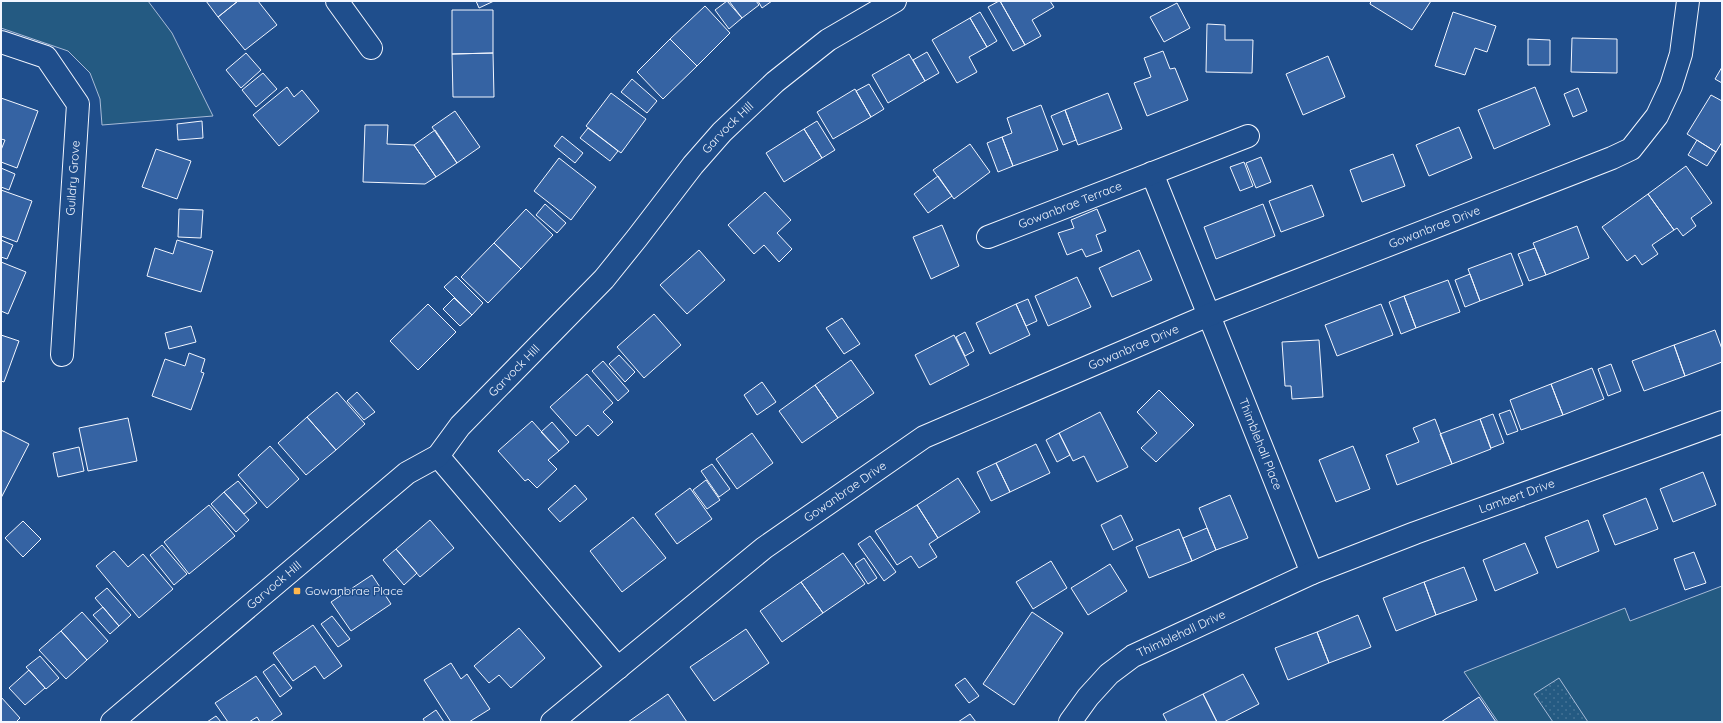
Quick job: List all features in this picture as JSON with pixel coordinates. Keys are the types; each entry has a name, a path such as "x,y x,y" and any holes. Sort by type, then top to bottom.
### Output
{"street":[{"path":"337,1 370,48"},
{"name":"Garvock Hill","path":"112,722 407,473 438,456 460,426 604,279 693,165 722,132 775,82 828,40 896,1"},
{"name":"Gowanbrae Drive","path":"552,722 764,548 924,436 1209,315 1612,158 1631,148 1656,116 1671,86 1681,54 1688,1"},
{"name":"Guildry Grove","path":"1,42 46,57 78,104 62,355"},
{"name":"Gowanbrae Terrace","path":"988,237 1248,136"},
{"path":"1152,173 1209,315"},
{"name":"Thimblehall Place","path":"1209,315 1312,573"},
{"name":"Lambert Drive","path":"1312,573 1415,533 1722,422"},
{"path":"438,456 618,668"},
{"name":"Thimblehall Drive","path":"1070,722 1088,697 1109,674 1133,656 1312,573"}],"shaded area":[{"path":"1,1 148,1 172,33 213,116 102,125 100,99 90,73 68,51 1,28"},
{"path":"1722,586 1722,722 1498,722 1464,672 1625,608 1630,621"},
{"path":"1559,678 1588,722 1553,722 1534,694"}],"building":[{"path":"206,1 238,1 218,17"},
{"path":"238,1 258,1 277,25 245,50 218,17"},
{"path":"476,1 494,1 479,8"},
{"path":"727,1 742,18 729,29 715,10"},
{"path":"729,1 756,1 759,5 742,18"},
{"path":"758,1 772,1 762,8"},
{"path":"999,1 1025,45 1013,51 988,7"},
{"path":"1000,1 1050,1 1054,7 1032,20 1041,36 1025,45"},
{"path":"1371,1 1431,1 1412,30 1370,4"},
{"path":"1177,3 1190,28 1164,42 1150,17"},
{"path":"705,6 730,33 697,66 670,39"},
{"path":"452,10 493,10 493,53 452,54"},
{"path":"980,12 997,41 987,47 970,18"},
{"path":"1453,12 1496,26 1487,52 1475,48 1465,75 1435,66"},
{"path":"970,18 987,47 969,57 977,72 957,83 932,40"},
{"path":"1207,24 1225,25 1225,40 1253,40 1252,73 1206,72"},
{"path":"1572,38 1617,39 1617,73 1571,72"},
{"path":"670,39 697,66 663,99 637,72"},
{"path":"1528,39 1550,40 1550,65 1528,65"},
{"path":"1163,51 1170,69 1175,68 1188,100 1147,116 1134,83 1151,77 1144,58"},
{"path":"927,52 939,73 925,81 913,60"},
{"path":"246,53 261,70 241,88 226,70"},
{"path":"493,53 494,97 453,97 452,54"},
{"path":"909,54 925,81 888,103 872,75"},
{"path":"1328,56 1345,97 1303,115 1286,74"},
{"path":"1722,67 1722,83 1715,79"},
{"path":"263,73 277,89 256,107 242,90"},
{"path":"632,79 657,101 647,113 621,92"},
{"path":"869,84 884,109 871,117 856,91"},
{"path":"287,87 294,97 302,90 319,111 279,146 253,115"},
{"path":"1535,87 1550,125 1494,149 1478,110"},
{"path":"1578,88 1587,111 1573,117 1564,94"},
{"path":"855,89 871,117 833,139 817,112"},
{"path":"611,93 646,119 621,153 586,126"},
{"path":"1108,93 1122,129 1078,145 1065,110"},
{"path":"1711,95 1722,101 1722,142 1716,152 1687,134"},
{"path":"1,98 38,111 17,168 1,162 1,150 5,140 1,139"},
{"path":"1041,105 1058,150 1013,166 1002,137 1012,133 1007,118"},
{"path":"1065,110 1076,140 1063,145 1051,116"},
{"path":"455,111 480,147 457,163 432,127"},
{"path":"202,121 203,138 178,140 177,124"},
{"path":"817,121 835,150 822,158 804,129"},
{"path":"365,125 388,125 387,144 414,145 436,177 425,184 363,182"},
{"path":"1459,127 1472,158 1429,176 1416,145"},
{"path":"588,128 618,151 610,161 580,138"},
{"path":"804,129 822,158 784,182 766,153"},
{"path":"435,130 457,163 436,177 414,145"},
{"path":"562,136 583,153 575,163 554,146"},
{"path":"1002,137 1013,166 998,172 987,143"},
{"path":"1697,140 1716,152 1707,166 1688,155"},
{"path":"970,144 990,172 954,199 933,170"},
{"path":"156,149 191,161 177,199 142,187"},
{"path":"1393,154 1405,186 1362,202 1350,170"},
{"path":"1261,157 1271,182 1256,188 1246,163"},
{"path":"559,158 596,187 571,220 534,191"},
{"path":"1244,162 1253,186 1240,191 1230,167"},
{"path":"1686,166 1712,203 1691,218 1696,226 1683,236 1677,228 1674,230 1648,194"},
{"path":"1,168 15,174 9,190 1,187"},
{"path":"938,176 952,196 928,213 914,194"},
{"path":"1312,185 1324,216 1281,232 1269,201"},
{"path":"1,190 32,201 17,242 1,236"},
{"path":"765,192 791,220 777,233 792,249 779,262 764,245 754,254 728,225"},
{"path":"1648,194 1674,230 1652,245 1658,254 1642,265 1635,255 1627,261 1602,227"},
{"path":"545,204 566,223 557,233 536,215"},
{"path":"1263,204 1275,236 1216,259 1204,227"},
{"path":"179,209 203,210 201,238 178,237"},
{"path":"526,209 553,235 521,269 494,243"},
{"path":"1097,209 1106,231 1096,235 1102,251 1086,257 1082,249 1067,255 1058,233 1074,228 1071,220"},
{"path":"942,225 959,266 931,279 913,237"},
{"path":"1577,226 1589,258 1546,275 1533,243"},
{"path":"1,240 13,245 7,259 1,257"},
{"path":"177,240 213,251 201,292 147,276 155,248 173,254"},
{"path":"494,243 521,269 488,303 461,277"},
{"path":"1535,248 1546,275 1529,281 1518,254"},
{"path":"699,250 725,280 687,314 660,285"},
{"path":"1139,250 1152,280 1112,297 1099,268"},
{"path":"1511,253 1523,285 1480,301 1468,269"},
{"path":"1,262 26,272 8,314 1,311"},
{"path":"1470,274 1480,301 1465,307 1455,280"},
{"path":"456,276 483,303 472,315 444,287"},
{"path":"1077,277 1091,307 1048,326 1035,296"},
{"path":"1448,280 1460,312 1416,328 1404,296"},
{"path":"1404,296 1416,328 1401,334 1389,302"},
{"path":"454,298 472,315 460,326 443,309"},
{"path":"1028,299 1037,321 1026,326 1016,304"},
{"path":"428,304 456,332 418,370 390,341"},
{"path":"1016,304 1030,335 990,354 976,323"},
{"path":"1381,304 1393,335 1337,356 1325,325"},
{"path":"654,314 681,345 644,378 617,347"},
{"path":"842,318 860,344 844,354 826,328"},
{"path":"191,326 196,342 169,349 165,333"},
{"path":"1715,330 1722,349 1722,362 1685,376 1674,345"},
{"path":"965,332 974,351 965,356 956,337"},
{"path":"1,335 19,341 4,382 1,381"},
{"path":"954,335 969,365 930,385 915,355"},
{"path":"1319,340 1323,397 1292,399 1291,386 1285,386 1282,342"},
{"path":"1674,345 1685,376 1644,391 1632,361"},
{"path":"189,353 205,359 201,372 204,373 191,410 152,396 165,359 185,366"},
{"path":"619,355 635,372 625,382 609,364"},
{"path":"851,360 874,393 838,418 815,385"},
{"path":"603,361 629,391 618,401 592,371"},
{"path":"1611,364 1621,391 1608,396 1598,369"},
{"path":"1592,368 1604,399 1563,415 1551,384"},
{"path":"587,374 613,403 603,412 613,422 598,436 588,425 576,436 550,407"},
{"path":"762,382 776,402 757,415 744,395"},
{"path":"1551,384 1563,415 1521,430 1510,400"},
{"path":"815,385 838,418 802,443 779,411"},
{"path":"1159,390 1194,425 1156,462 1141,448 1157,433 1137,412"},
{"path":"337,392 365,424 336,450 307,417"},
{"path":"357,392 375,412 364,420 347,401"},
{"path":"1510,410 1518,431 1507,435 1499,414"},
{"path":"1100,412 1128,467 1097,482 1084,456 1073,461 1059,433"},
{"path":"1493,414 1504,443 1491,448 1480,419"},
{"path":"307,417 336,450 306,475 278,443"},
{"path":"128,418 137,461 88,471 79,428"},
{"path":"1435,419 1452,464 1397,485 1386,455 1419,442 1413,428"},
{"path":"1480,419 1491,449 1452,464 1440,434"},
{"path":"532,421 559,451 548,460 557,469 537,488 528,479 525,481 498,451"},
{"path":"552,422 569,442 559,451 541,432"},
{"path":"1,430 29,444 1,498"},
{"path":"752,433 773,463 737,489 716,459"},
{"path":"1059,433 1070,455 1057,462 1046,440"},
{"path":"1036,444 1050,473 1010,492 996,463"},
{"path":"270,446 299,479 267,508 238,475"},
{"path":"1353,446 1370,489 1336,502 1319,460"},
{"path":"79,447 84,471 58,477 53,453"},
{"path":"996,463 1010,492 991,501 977,472"},
{"path":"712,464 730,489 719,497 701,471"},
{"path":"1703,472 1716,505 1673,522 1660,489"},
{"path":"958,478 980,512 938,538 917,505"},
{"path":"706,480 720,500 707,509 693,490"},
{"path":"238,481 257,503 244,514 224,492"},
{"path":"575,485 587,499 560,522 548,509"},
{"path":"690,488 712,519 677,544 655,514"},
{"path":"224,492 249,520 236,532 211,504"},
{"path":"1230,495 1248,538 1216,550 1199,508"},
{"path":"1646,498 1658,529 1615,545 1603,515"},
{"path":"209,505 235,536 189,574 164,542"},
{"path":"917,505 938,538 929,544 937,557 919,568 911,556 897,565 875,531"},
{"path":"1121,515 1133,540 1113,550 1101,525"},
{"path":"633,517 666,558 622,592 590,551"},
{"path":"430,520 454,548 420,577 396,549"},
{"path":"1588,520 1599,551 1557,568 1545,537"},
{"path":"23,521 41,539 23,557 5,538"},
{"path":"1207,528 1216,550 1192,561 1183,538"},
{"path":"1179,529 1192,561 1149,578 1136,547"},
{"path":"870,536 896,572 884,581 858,544"},
{"path":"1525,543 1538,573 1495,591 1483,560"},
{"path":"162,545 187,574 174,585 150,555"},
{"path":"396,549 417,573 404,585 383,560"},
{"path":"114,551 128,567 143,554 173,589 139,618 96,566"},
{"path":"1694,552 1706,583 1685,590 1674,559"},
{"path":"843,553 865,584 823,613 801,582"},
{"path":"864,558 877,578 868,584 855,564"},
{"path":"1051,561 1067,588 1033,609 1016,582"},
{"path":"1110,564 1127,591 1088,615 1071,588"},
{"path":"1464,567 1477,600 1436,615 1424,582"},
{"path":"372,575 391,604 351,631 331,602"},
{"path":"801,582 823,613 782,642 760,611"},
{"path":"1424,582 1436,615 1396,631 1383,598"},
{"path":"107,588 131,615 119,626 95,598"},
{"path":"103,607 119,626 110,634 93,615"},
{"path":"82,612 108,641 87,660 61,631"},
{"path":"1032,612 1063,633 1014,705 983,684"},
{"path":"1358,615 1371,647 1329,663 1317,632"},
{"path":"332,616 350,639 338,647 321,624"},
{"path":"313,625 342,666 324,679 315,666 293,681 273,653"},
{"path":"519,628 545,658 511,688 499,675 489,683 474,666"},
{"path":"746,629 769,663 714,701 690,667"},
{"path":"61,631 87,660 66,679 39,650"},
{"path":"1317,632 1329,663 1288,680 1275,648"},
{"path":"40,656 59,678 46,689 26,667"},
{"path":"451,663 461,679 467,674 490,709 469,722 451,722 424,680"},
{"path":"274,664 292,688 280,697 263,672"},
{"path":"29,670 45,688 25,705 9,688"},
{"path":"1243,674 1259,704 1224,722 1217,722 1203,694"},
{"path":"256,676 282,714 270,722 260,722 257,717 249,722 228,722 215,703"},
{"path":"965,678 979,696 969,703 955,685"},
{"path":"668,694 687,722 628,722"},
{"path":"1203,694 1217,722 1167,722 1163,714"},
{"path":"1,697 20,718 16,722 1,722"},
{"path":"1479,697 1496,722 1441,722"},
{"path":"436,710 444,722 425,722 423,719"},
{"path":"970,714 976,722 958,722"},
{"path":"216,716 221,722 207,722"}],"place":[{"name":"Gowanbrae Place","path":"297,591"}]}
